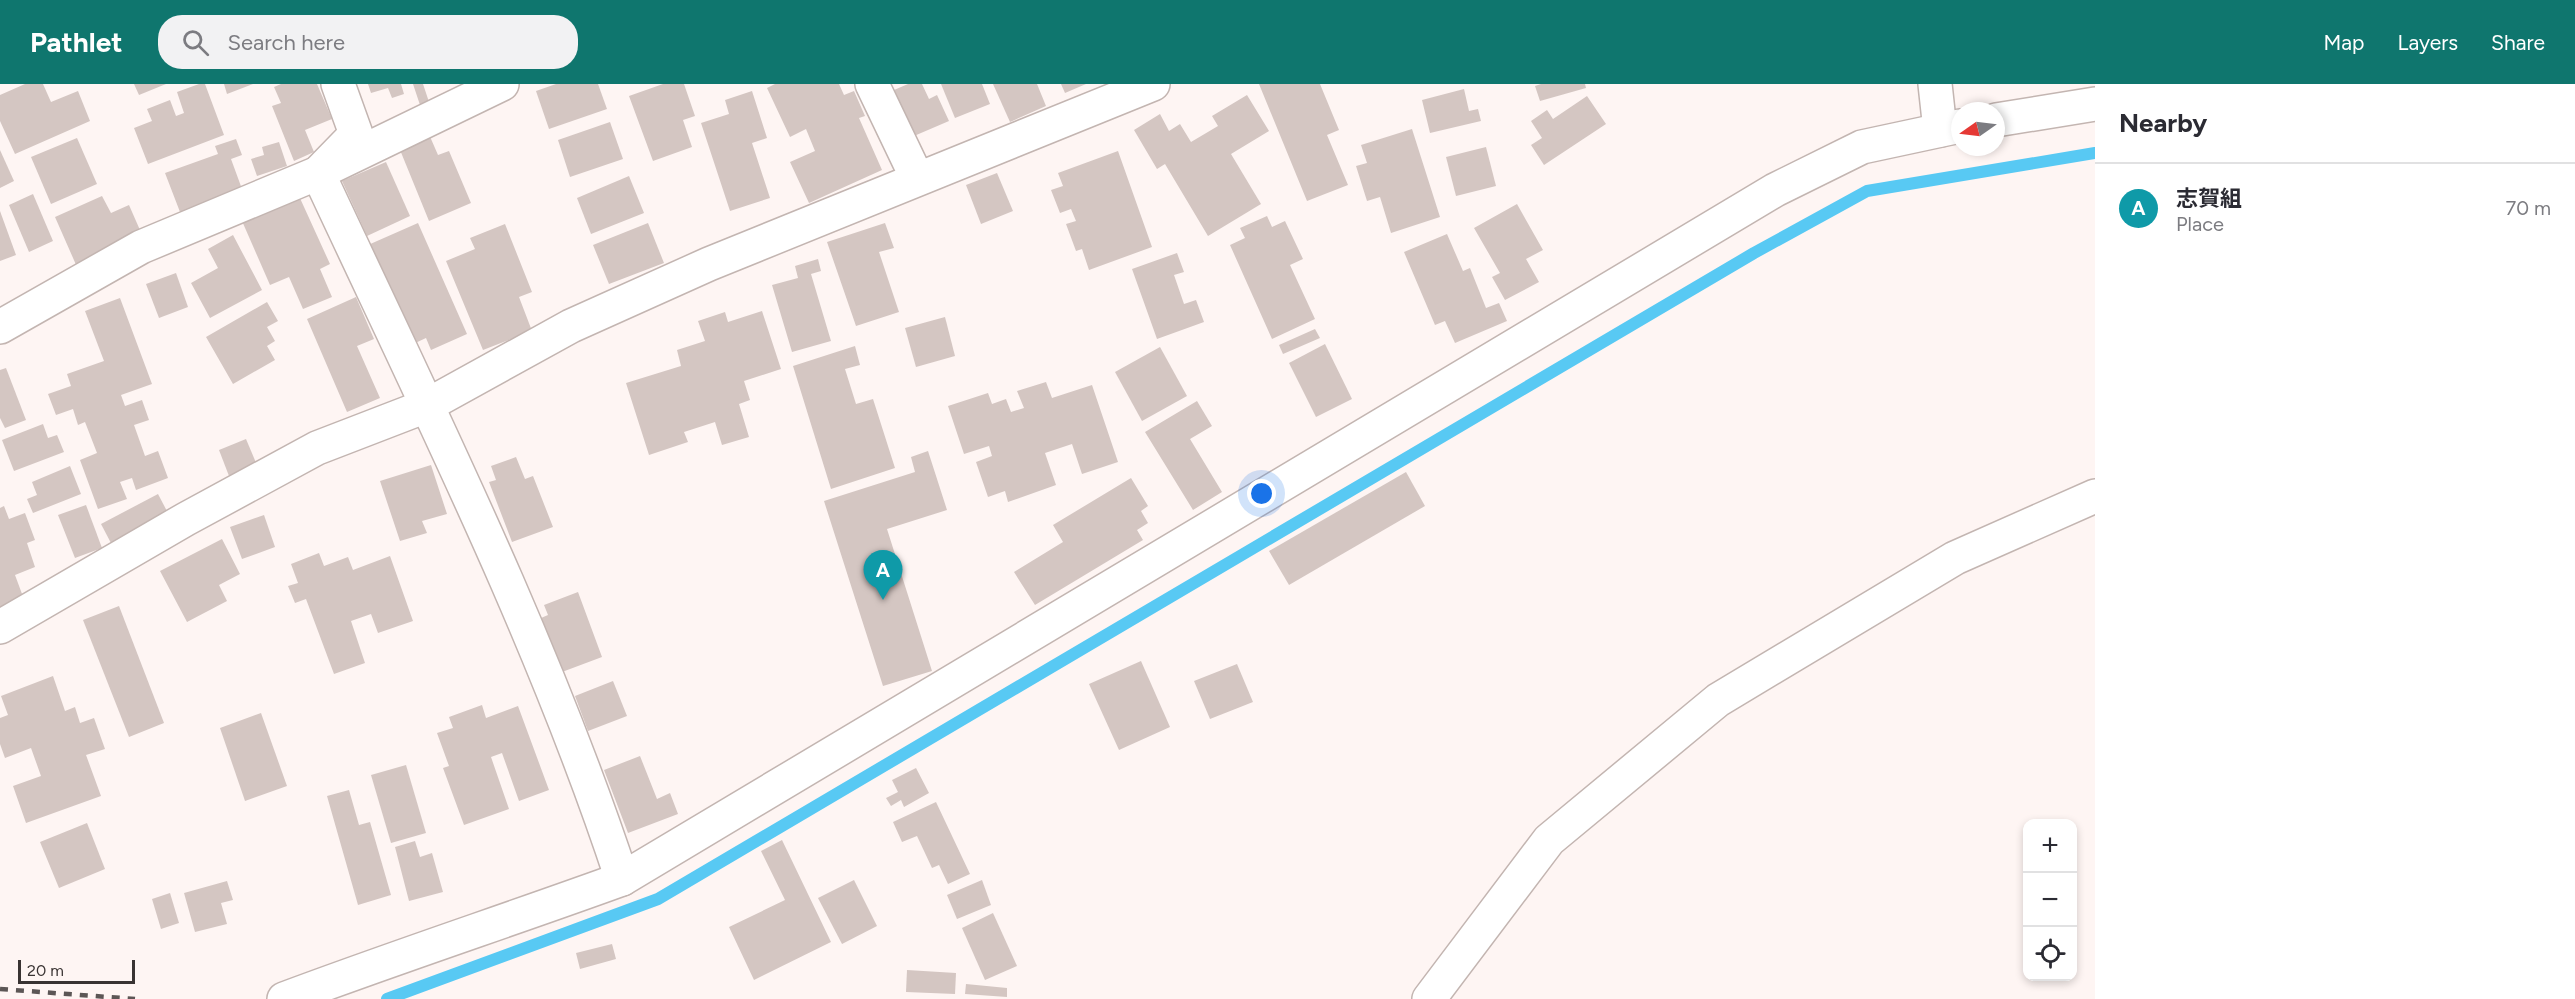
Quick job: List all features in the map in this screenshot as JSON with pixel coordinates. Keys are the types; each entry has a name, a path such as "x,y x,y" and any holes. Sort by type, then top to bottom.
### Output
{"street":[{"path":"318,173 356,134 338,84"},
{"path":"0,327 141,247 318,173 502,84"},
{"path":"872,84 917,178"},
{"path":"284,999 622,879 1775,190 1862,147 1950,128 1935,84"},
{"path":"0,627 186,519 317,448 426,406 572,326 709,264 1143,86"},
{"path":"2005,119 2095,104"},
{"path":"318,173 504,577 591,787 622,879"},
{"path":"1429,999 1549,840 1718,700 1955,558 2095,496"}],"building":[{"path":"25,84 43,84 51,102 78,91 90,121 15,154 0,121 0,95"},
{"path":"134,84 166,84 139,95"},
{"path":"205,84 224,135 148,164 134,128 152,121 147,109 170,100 176,116 184,113 177,92"},
{"path":"224,84 253,84 227,94"},
{"path":"281,84 317,84 332,119 305,130 314,152 294,161 272,106 281,103 274,87"},
{"path":"368,84 401,84 404,94 392,98 388,88 371,93"},
{"path":"413,84 423,84 429,102 420,105"},
{"path":"556,84 598,84 607,109 549,129 536,91"},
{"path":"663,84 684,84 695,116 683,120 692,147 653,161 629,96"},
{"path":"775,84 839,84 844,95 854,91 865,116 859,118 882,170 809,203 790,162 815,151 806,129 790,137 767,88"},
{"path":"908,84 922,84 929,99 937,95 949,121 914,136 894,90"},
{"path":"941,84 982,84 990,104 955,118"},
{"path":"993,84 1037,84 1046,106 1010,122"},
{"path":"1061,84 1086,84 1065,93"},
{"path":"1259,84 1320,84 1339,130 1327,135 1348,185 1307,201"},
{"path":"1585,84 1586,88 1540,101 1535,86"},
{"path":"1464,89 1469,111 1478,109 1481,121 1430,133 1422,100"},
{"path":"752,91 767,138 752,143 770,198 730,211 701,123 729,114 725,100"},
{"path":"1247,95 1269,131 1231,154 1261,204 1208,236 1165,164 1157,169 1134,130 1160,114 1169,131 1180,124 1191,142 1218,126 1212,116"},
{"path":"1587,96 1606,124 1544,165 1531,145 1542,138 1531,121 1547,110 1553,119"},
{"path":"610,122 623,159 570,177 558,140"},
{"path":"1412,129 1440,217 1391,233 1380,197 1367,201 1356,166 1367,163 1361,145"},
{"path":"428,132 438,155 449,151 471,203 429,221 398,145"},
{"path":"77,138 97,184 51,204 31,157"},
{"path":"236,139 242,155 231,159 242,189 180,212 165,173 218,154 215,146"},
{"path":"279,142 287,166 257,176 251,159 264,155 262,147"},
{"path":"1486,147 1496,186 1456,196 1446,157"},
{"path":"0,150 14,181 0,188"},
{"path":"1118,151 1152,247 1089,270 1082,249 1076,251 1066,224 1076,221 1071,209 1060,213 1051,190 1063,186 1058,173"},
{"path":"386,162 410,216 367,236 342,181"},
{"path":"997,173 1013,211 981,224 966,185"},
{"path":"629,176 644,213 591,234 577,198"},
{"path":"33,194 53,241 29,252 9,205"},
{"path":"102,196 111,213 129,205 143,237 77,267 55,217"},
{"path":"299,196 330,264 320,269 332,297 303,309 289,277 270,285 242,221"},
{"path":"1517,204 1543,250 1526,259 1539,282 1505,300 1492,277 1500,273 1474,228"},
{"path":"0,211 16,255 0,261"},
{"path":"1267,216 1272,227 1285,221 1303,259 1290,265 1315,319 1272,339 1230,245 1245,238 1240,228"},
{"path":"418,223 467,334 431,350 426,338 411,345 368,245"},
{"path":"648,223 664,263 609,284 593,245"},
{"path":"885,223 894,248 879,252 899,312 856,326 827,242"},
{"path":"505,224 532,292 519,297 532,331 483,350 446,261 475,249 470,238"},
{"path":"1447,234 1463,271 1470,268 1486,308 1499,303 1507,321 1455,343 1445,321 1435,325 1404,252"},
{"path":"233,235 262,290 210,318 191,283 218,268 208,249"},
{"path":"1177,253 1184,272 1174,275 1184,304 1196,300 1204,322 1157,339 1132,269"},
{"path":"818,259 821,271 811,274 831,341 792,352 772,285 798,278 795,266"},
{"path":"176,273 188,307 159,318 146,284"},
{"path":"356,297 374,339 357,346 380,398 347,412 307,319"},
{"path":"120,298 152,384 121,395 125,406 142,400 149,420 134,425 145,456 158,451 168,478 136,490 132,478 120,482 127,499 98,509 80,460 97,453 85,422 78,425 73,409 56,415 48,394 71,386 67,374 104,361 85,311"},
{"path":"267,302 278,321 267,327 275,341 267,346 275,360 233,384 206,337"},
{"path":"762,311 781,369 744,381 750,400 739,404 749,437 722,445 715,422 684,432 688,442 649,455 626,383 681,366 677,350 705,341 698,321 725,312 728,322"},
{"path":"945,317 955,356 916,367 905,328"},
{"path":"1315,329 1320,338 1283,354 1279,345"},
{"path":"1325,344 1352,399 1316,417 1289,363"},
{"path":"855,346 860,365 845,369 856,404 873,399 895,468 831,489 793,366"},
{"path":"1160,347 1187,396 1142,421 1115,372"},
{"path":"6,368 26,420 5,428 0,418 0,370"},
{"path":"1046,382 1052,398 1092,385 1118,462 1082,474 1072,444 1045,453 1056,485 1008,502 1005,491 988,497 976,462 992,456 989,446 964,454 948,406 988,393 992,404 1006,399 1011,412 1024,408 1017,391"},
{"path":"1197,401 1212,426 1190,439 1222,492 1193,510 1145,432"},
{"path":"43,424 48,438 57,435 64,452 14,471 2,440"},
{"path":"246,439 257,465 229,476 219,450"},
{"path":"928,451 947,510 887,529 932,671 883,686 824,501 915,472 911,457"},
{"path":"516,457 525,479 533,476 553,527 512,542 489,482 496,480 491,466"},
{"path":"431,465 447,514 422,521 427,533 400,541 380,481"},
{"path":"70,466 81,494 33,513 27,499 37,495 32,482"},
{"path":"1406,472 1425,506 1289,585 1269,551"},
{"path":"1131,478 1148,506 1141,511 1148,523 1137,530 1143,540 1035,605 1014,572 1063,542 1053,525"},
{"path":"158,494 169,515 112,545 101,524"},
{"path":"86,505 102,548 75,558 58,515"},
{"path":"4,506 9,519 25,513 35,540 27,543 35,567 15,575 25,602 0,609 0,508"},
{"path":"264,515 275,547 242,559 230,527"},
{"path":"222,539 240,574 219,585 227,601 187,622 160,571"},
{"path":"319,553 324,566 348,557 353,570 390,556 413,621 378,633 371,614 351,621 365,663 334,674 306,599 295,603 288,586 298,583 291,564"},
{"path":"578,592 602,657 562,672 541,618 548,615 544,605"},
{"path":"119,606 164,723 129,737 83,620"},
{"path":"1141,661 1170,727 1119,750 1089,684"},
{"path":"1237,664 1253,702 1210,719 1194,681"},
{"path":"53,676 65,711 75,707 80,723 94,718 105,749 86,755 101,796 26,823 13,786 41,776 31,748 5,758 0,744 0,718 8,715 1,696"},
{"path":"613,681 627,716 588,731 575,696"},
{"path":"482,705 486,718 518,706 549,790 519,801 502,753 491,757 509,809 464,825 443,768 449,766 437,733 453,728 449,717"},
{"path":"261,713 287,786 245,801 220,728"},
{"path":"640,756 657,799 670,793 678,814 628,833 604,770"},
{"path":"406,765 426,833 391,843 371,775"},
{"path":"916,768 929,793 904,807 901,800 891,806 886,798 898,792 892,780"},
{"path":"349,790 359,825 370,822 391,895 358,905 327,796"},
{"path":"936,802 970,874 948,884 939,865 932,868 917,836 902,842 893,822"},
{"path":"87,823 105,869 59,888 40,842"},
{"path":"782,840 831,942 754,980 729,927 785,900 761,851"},
{"path":"415,841 420,857 432,853 443,892 409,901 395,847"},
{"path":"854,880 877,926 842,944 818,898"},
{"path":"982,880 991,905 957,919 947,895"},
{"path":"227,881 233,900 221,903 227,924 195,932 184,893"},
{"path":"170,893 179,923 161,929 152,899"},
{"path":"993,913 1017,966 985,980 962,928"},
{"path":"612,944 616,959 580,969 576,953"},
{"path":"907,970 956,973 955,994 906,992"},
{"path":"966,984 1007,988 1007,997 965,994"}],"waterway":[{"path":"387,999 658,899 1754,253 1867,191 2095,153"}],"railway":[{"path":"0,989 135,999"}],"place":[{"name":"志賀組","path":"883,600"}]}
